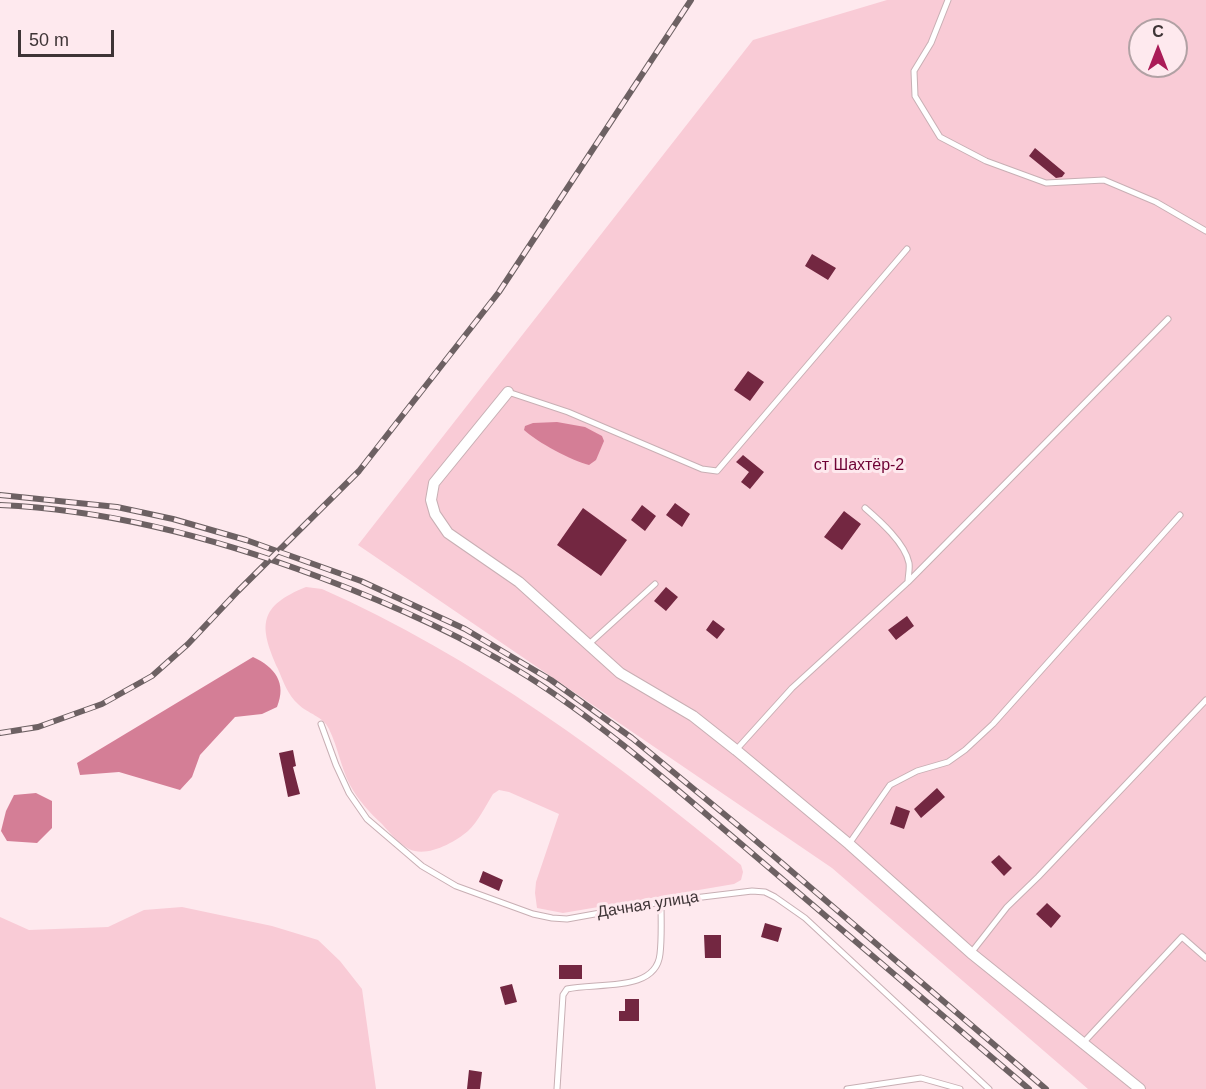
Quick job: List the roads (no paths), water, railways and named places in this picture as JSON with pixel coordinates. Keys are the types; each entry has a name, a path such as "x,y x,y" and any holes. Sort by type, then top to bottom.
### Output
{"street":[{"path":"508,392 434,483 431,500 435,514 448,533 519,582 620,673 693,717 736,750 849,844 971,952 1140,1089"}],"lane":[{"path":"948,0 931,43 914,71 915,96 940,137 986,161 1046,183 1104,180 1156,202 1206,231"},
{"path":"508,392 568,412 702,469 717,471 906,249"},
{"path":"736,750 792,688 908,582 1168,319"},
{"path":"866,508 890,530 902,550 909,563 908,582"},
{"path":"849,844 890,785 917,771 948,762 993,724 1180,516"},
{"path":"590,644 656,584"},
{"path":"971,952 1007,907 1206,700"},
{"name":"Дачная улица","path":"321,724 349,793 367,819 422,866 456,886 533,915 552,918 567,918 661,902 752,891 765,892 805,918 989,1089"},
{"path":"557,1089 563,995 567,989 581,986 637,981 656,970 660,955 661,902"},
{"path":"1083,1043 1182,937 1206,958"},
{"path":"848,1089 921,1078 960,1089"}],"railway":[{"path":"0,733 38,727 102,704 152,676 188,644 359,471 499,292 691,0"},
{"path":"0,495 117,507 173,519 246,540 361,581 465,629 551,680 632,738 741,828 1046,1089"},
{"path":"0,505 82,513 122,520 202,538 241,550 373,598 425,621 502,661 556,695 640,759 1029,1089"}],"park label":[{"name":"ст Шахтёр-2","path":"859,466"}]}
